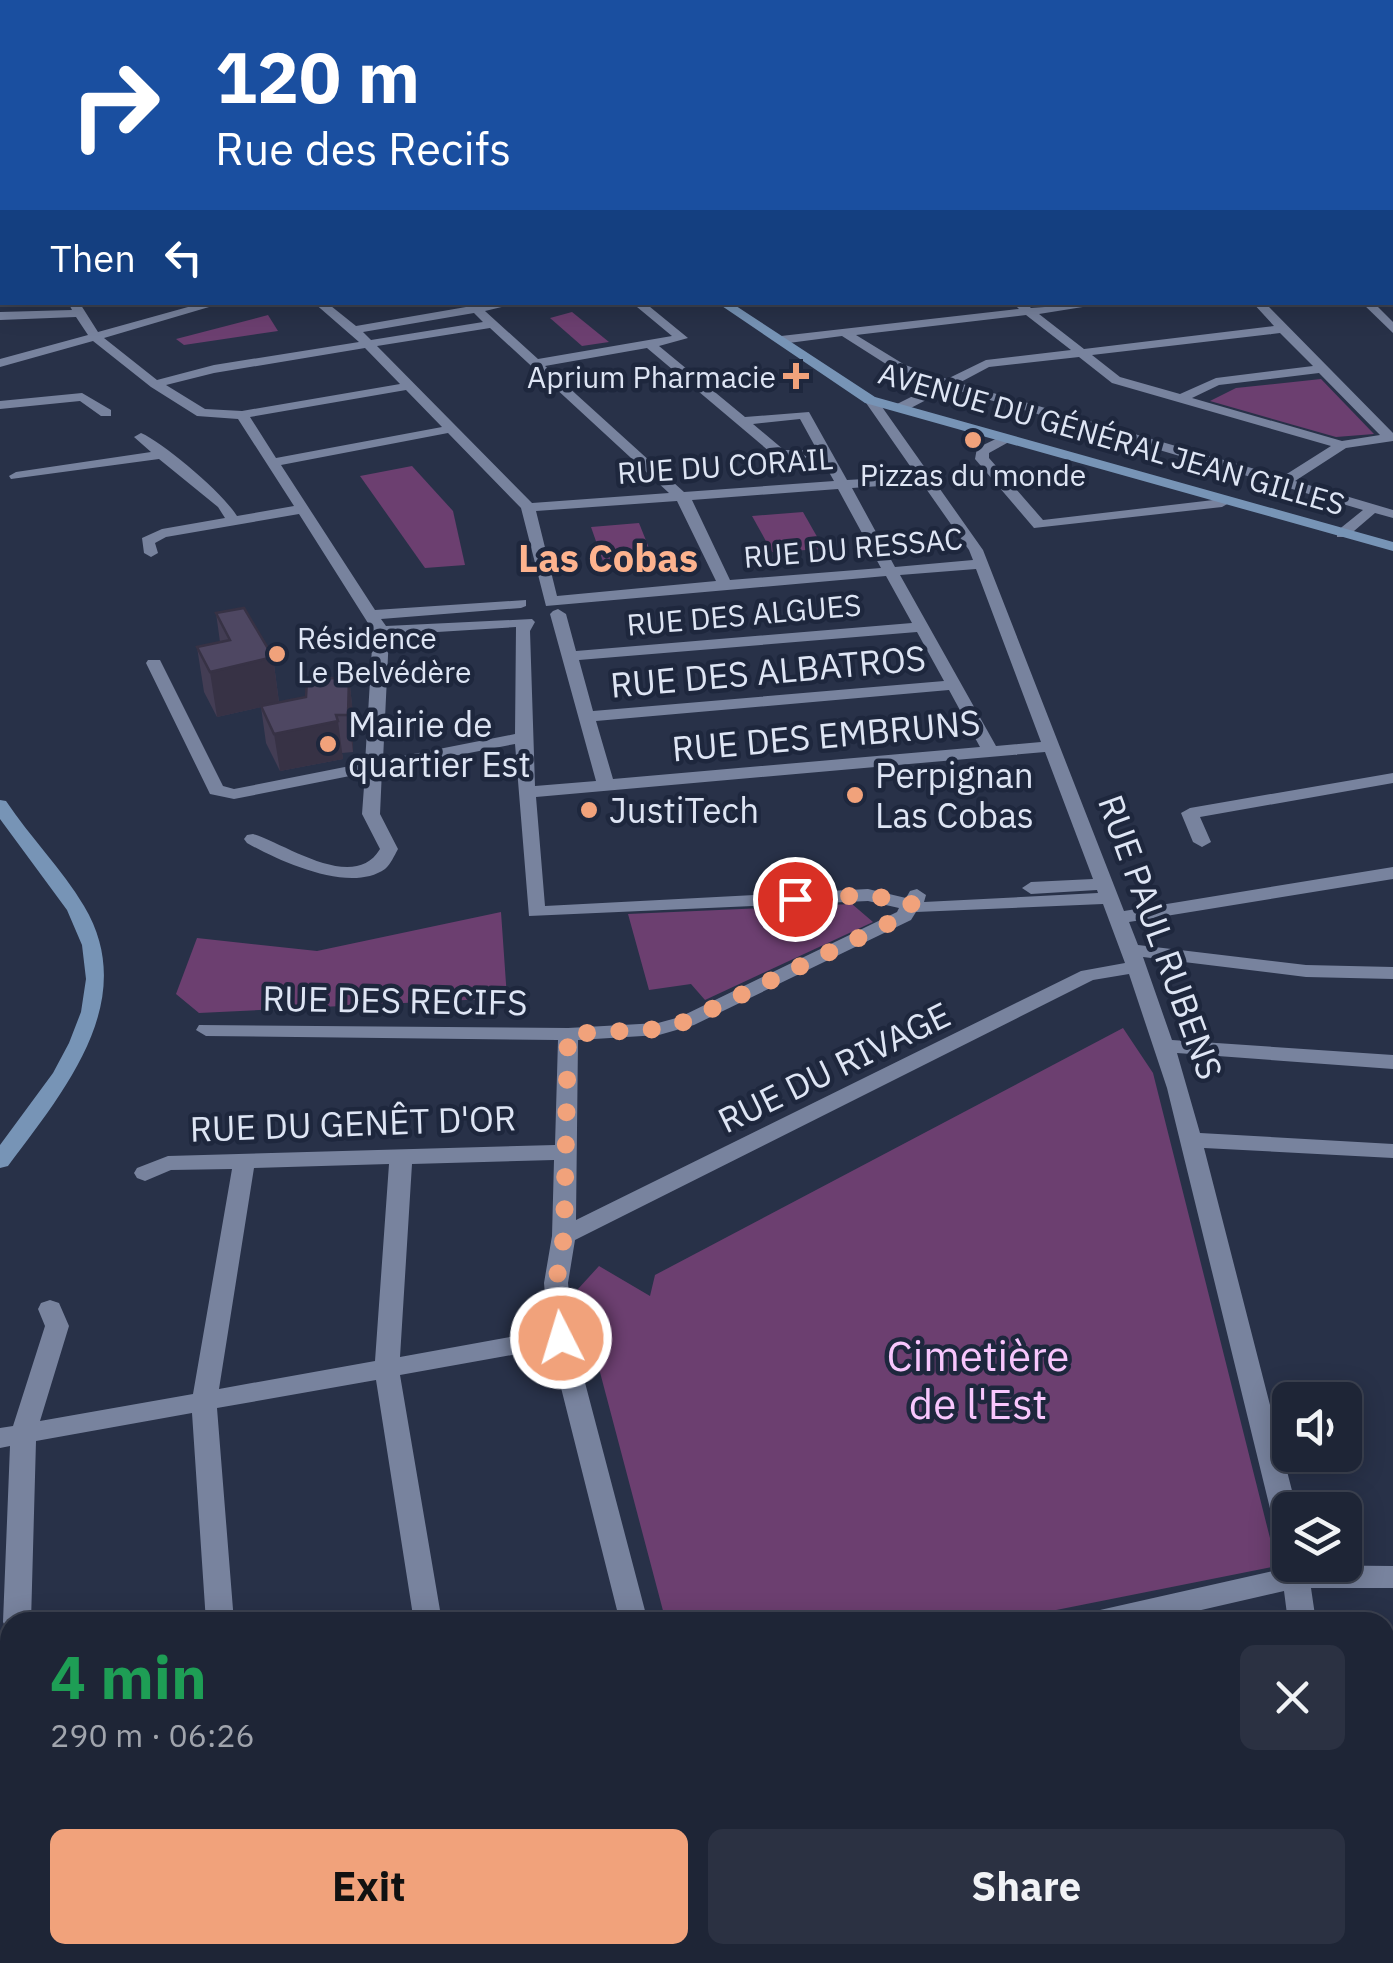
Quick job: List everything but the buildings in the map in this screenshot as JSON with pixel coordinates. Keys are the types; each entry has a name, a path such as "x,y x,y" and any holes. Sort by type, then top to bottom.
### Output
{"main road":[{"name":"AVENUE DU GÉNÉRAL JEAN GILLES","path":"730,305 870,400 1393,547"},
{"path":"0,805 20,840 82,919 95,960 97,989 72,1063 0,1160"}],"street":[{"path":"0,363 211,305"},
{"path":"322,305 354,330 528,507 606,787"},
{"path":"354,330 505,305"},
{"path":"534,364 682,338 640,305"},
{"path":"1020,305 1116,380 1342,445"},
{"path":"781,340 1085,305"},
{"path":"1260,305 1391,437"},
{"path":"1369,305 1393,329"},
{"path":"0,316 76,308 96,338 154,384 202,413 242,415 408,386"},
{"path":"478,311 681,496 725,585"},
{"path":"154,384 214,368 494,324"},
{"path":"902,407 986,364 1282,329"},
{"path":"844,333 901,368 946,383 1393,514"},
{"path":"652,346 781,454 825,454"},
{"path":"1180,399 1216,382 1320,369"},
{"path":"0,405 82,397 106,413"},
{"name":"RUE PAUL RUBENS","path":"870,400 981,564 1166,1046 1279,1492"},
{"path":"742,422 800,413 844,484 991,752"},
{"path":"242,415 377,623 371,814 389,849 386,860 375,868 338,872 280,856 253,839"},
{"path":"274,462 450,429"},
{"path":"1284,482 1342,445 1391,437"},
{"path":"141,438 223,504 234,520"},
{"path":"1009,438 982,452 982,459 1043,530 1222,502"},
{"path":"16,476 165,454"},
{"name":"RUE DU CORAIL","path":"528,507 926,479"},
{"path":"1342,534 1373,508"},
{"path":"150,553 150,536 302,509"},
{"name":"RUE DU RESSAC","path":"554,608 725,585 981,564"},
{"path":"377,623 521,603 554,608"},
{"path":"521,603 512,615 527,622"},
{"path":"377,623 542,622 554,608"},
{"path":"527,622 522,632 523,737 536,912 868,895 924,908 1107,891"},
{"name":"RUE DES ALGUES","path":"569,656 923,627"},
{"path":"154,663 216,790 234,794 523,737"},
{"name":"RUE DES ALBATROS","path":"587,717 955,684"},
{"name":"RUE DES EMBRUNS","path":"529,792 1051,746"},
{"path":"1202,842 1190,813 1393,778"},
{"path":"1117,918 1393,873"},
{"name":"RUE DES RECIFS","path":"206,1030 568,1034 660,1029 687,1021 904,916 912,903"},
{"name":"RUE DU RIVAGE","path":"564,1236 1088,975 1132,958 1393,973"},
{"path":"568,1034 564,1236 556,1283 561,1338 631,1612"},
{"path":"1166,1046 1393,1062"},
{"path":"1190,1140 1393,1151"},
{"name":"RUE DU GENÊT D'OR","path":"146,1173 168,1163 564,1152"},
{"path":"400,1158 387,1369 426,1612"},
{"path":"219,1612 204,1403 244,1161"},
{"path":"17,1612 12,1436 57,1326 50,1309"},
{"path":"12,1436 561,1338"},
{"path":"1362,1575 1393,1577"},
{"path":"1138,1612 1272,1577"},
{"path":"1297,1582 1301,1612"}],"green space":[{"path":"572,312 609,342 582,346 550,318"},
{"path":"268,315 278,331 184,345 176,339"},
{"path":"1321,379 1374,434 1336,437 1210,401 1236,388"},
{"path":"412,466 453,511 465,565 425,568 360,476"},
{"path":"803,512 824,549 772,552 752,516"},
{"path":"639,523 655,563 605,567 591,527"},
{"path":"852,904 873,922 705,1000 691,984 649,990 628,914"},
{"path":"501,912 507,998 199,1013 176,994 197,938 317,951"},
{"name":"Cimetière de l'Est","path":"1123,1028 1153,1073 1272,1546 1272,1567 1046,1612 663,1612 578,1289 599,1266 650,1296 655,1275"}],"place":[{"name":"Aprium Pharmacie","path":"796,376"},
{"name":"Pizzas du monde","path":"973,440"},
{"name":"Résidence Le Belvédère","path":"277,654"},
{"name":"Mairie de quartier Est","path":"328,744"},
{"name":"Perpignan Las Cobas","path":"855,795"},
{"name":"JustiTech","path":"589,810"}],"district":[{"name":"Las Cobas","path":"608,557"}],"route":[{"path":"561,1338 556,1283 564,1236 568,1034 660,1029 687,1021 904,916 912,903 868,895 795,899"}]}
